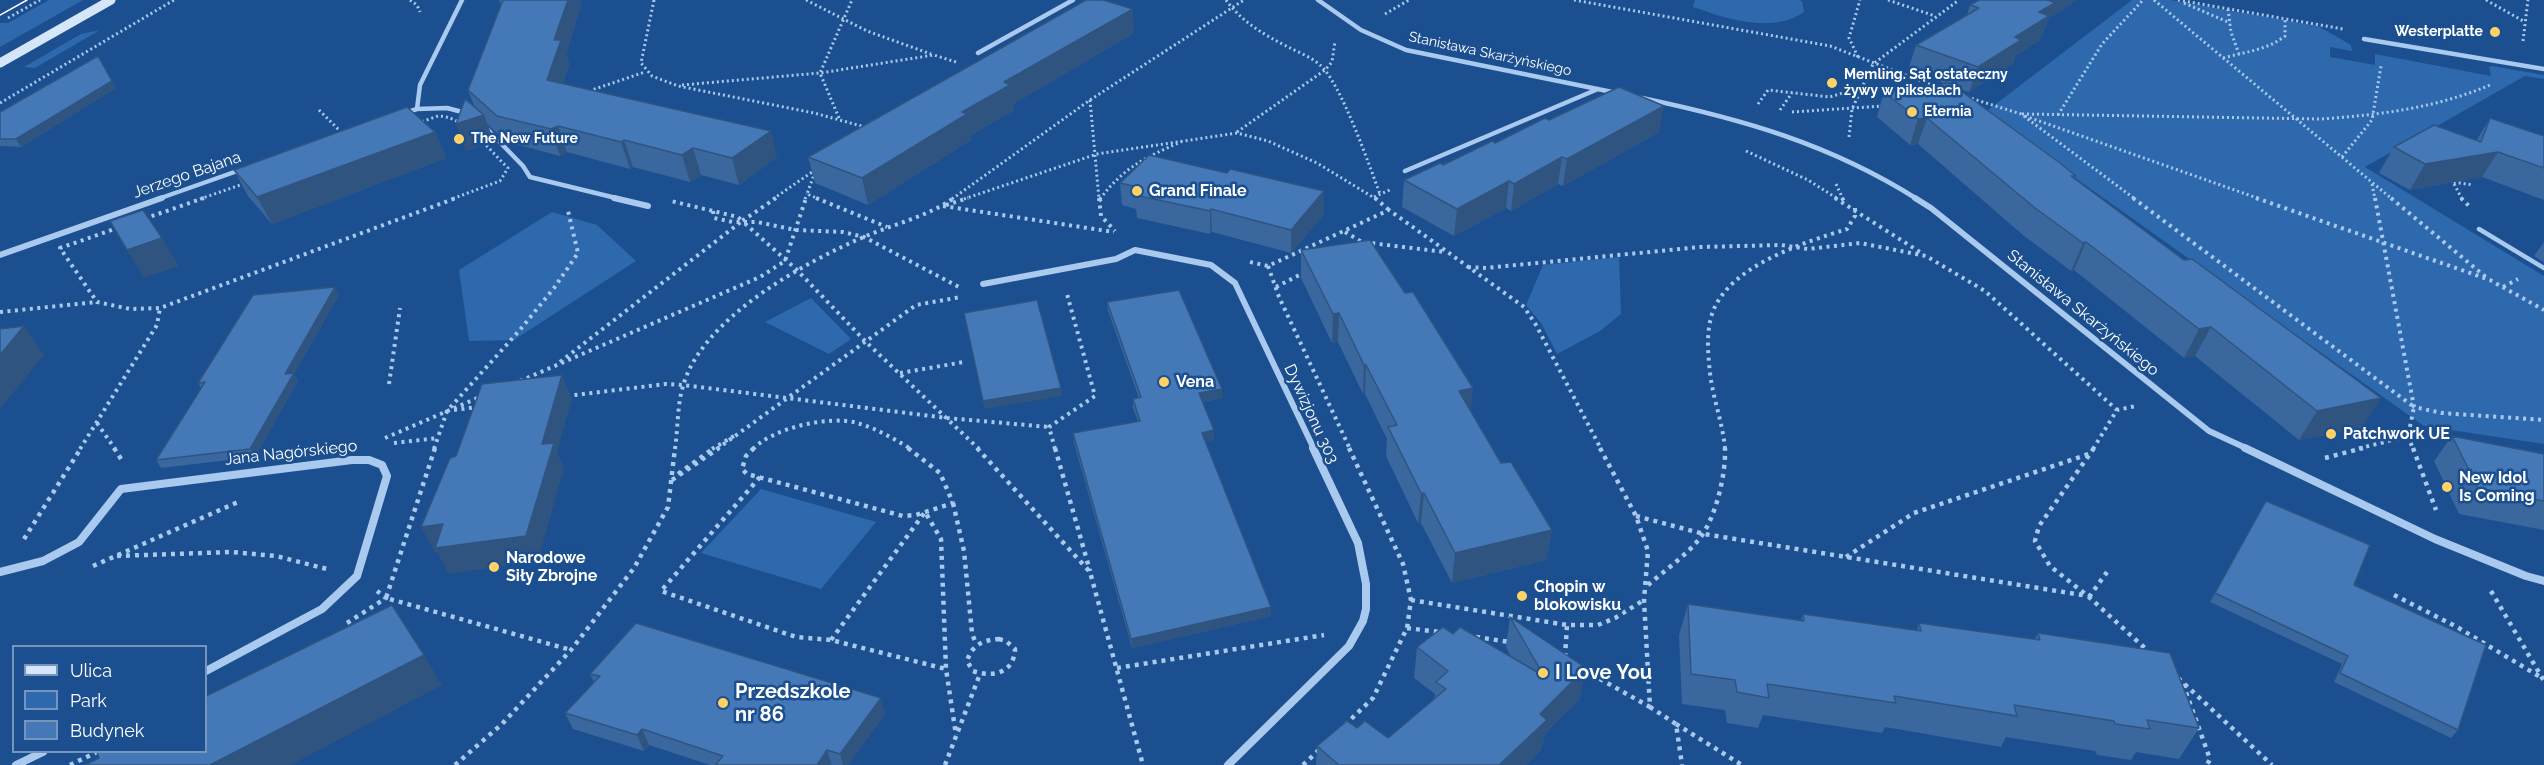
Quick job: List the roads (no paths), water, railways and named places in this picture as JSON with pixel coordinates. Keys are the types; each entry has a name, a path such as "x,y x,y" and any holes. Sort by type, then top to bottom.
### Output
{"main road":[{"path":"0,63 111,0"}],"street":[{"path":"417,109 420,85 462,0"},
{"path":"978,53 1072,0"},
{"name":"Stanisława Skarżyńskiego","path":"1318,0 1353,26 1406,50 1621,94"},
{"path":"2364,39 2544,69"},
{"name":"Stanisława Skarżyńskiego","path":"1405,171 1599,89"},
{"name":"Stanisława Skarżyńskiego","path":"1632,96 1732,118 1788,135 1879,175 1931,208 2209,431 2435,540 2544,581"},
{"path":"400,115 417,109 447,108 466,112 473,117"},
{"path":"480,123 523,166 530,177 648,206"},
{"name":"Jerzego Bajana","path":"0,255 254,165"},
{"name":"Dywizjonu 303","path":"983,284 1116,259 1135,250 1211,265 1235,283 1358,543 1367,578 1362,628 1349,646 1228,765"},
{"name":"Jana Nagórskiego","path":"2,572 43,561 79,542 121,489 352,460 369,460 382,465 387,476 357,576 322,609 207,670"},
{"path":"16,765 41,753"}],"lane":[{"path":"2479,229 2544,268"}],"tram line":[{"path":"0,15 27,0"}],"place":[{"name":"Westerplatte","path":"2495,32"},
{"name":"Memling. Sąt ostateczny żywy w pikselach","path":"1832,83"},
{"name":"Eternia","path":"1912,112"},
{"name":"The New Future","path":"459,139"},
{"name":"Grand Finale","path":"1137,191"},
{"name":"Vena","path":"1164,382"},
{"name":"Patchwork UE","path":"2331,434"},
{"name":"New Idol Is Coming","path":"2447,487"},
{"name":"Narodowe Siły Zbrojne","path":"494,567"},
{"name":"Chopin w blokowisku","path":"1522,596"},
{"name":"I Love You","path":"1543,673"},
{"name":"Przedszkole nr 86","path":"723,703"}]}
